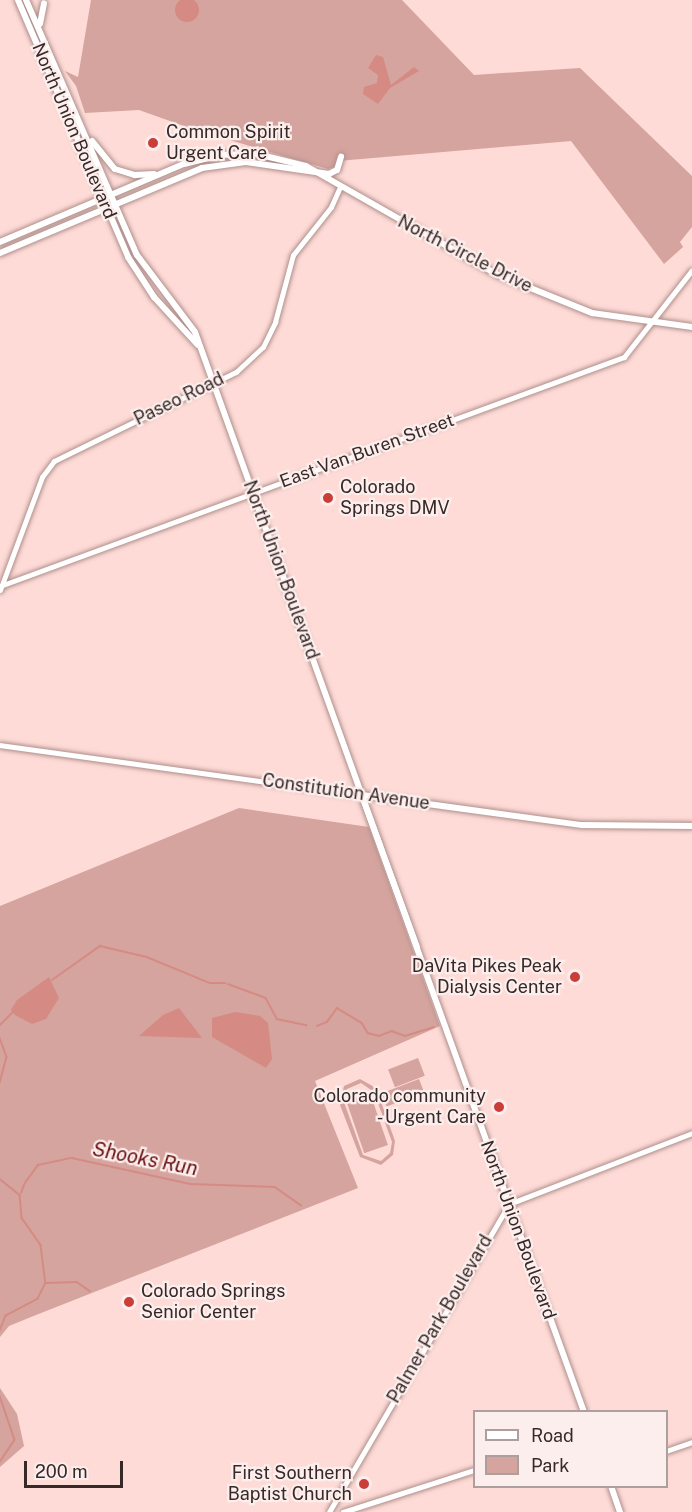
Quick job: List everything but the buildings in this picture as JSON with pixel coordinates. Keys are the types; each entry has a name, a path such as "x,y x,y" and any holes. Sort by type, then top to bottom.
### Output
{"main road":[{"name":"North Union Boulevard","path":"18,0 101,198 143,283 198,345"},
{"name":"North Union Boulevard","path":"27,1 143,267 195,332 583,1410"},
{"path":"27,1 44,3 40,28"},
{"path":"21,8 34,15 31,27"},
{"path":"82,127 115,169 135,175 163,172"},
{"name":"North Circle Drive","path":"0,242 163,172 201,159 246,153 285,158 496,274 592,313 692,327"},
{"path":"315,174 335,172 341,157"},
{"name":"North Circle Drive","path":"0,253 105,206 219,164 256,162 315,174"},
{"name":"Constitution Avenue","path":"362,795 582,825 692,826"},
{"path":"612,1488 620,1512"}],"street":[{"name":"Paseo Road","path":"1,587 42,477 54,461 243,367 263,347 275,322 293,255 331,207 340,187"},
{"name":"East Van Buren Street","path":"1,587 624,357 654,323 692,270"},
{"name":"Constitution Avenue","path":"0,745 362,795"},
{"path":"509,1204 692,1133"},
{"name":"Palmer Park Boulevard","path":"329,1512 509,1204"},
{"path":"668,1450 692,1442"},
{"path":"338,1498 345,1511 473,1470"}],"green space":[{"path":"91,0 402,0 474,75 580,68 692,176 692,227 680,242 683,247 664,264 571,141 338,161 337,166 328,169 202,132 185,137 180,133 184,126 139,110 85,113 76,86 65,71 78,77"},
{"path":"239,808 369,827 440,1026 315,1081 358,1188 9,1326 0,1337 0,906"},
{"path":"418,1058 425,1076 395,1087 388,1069"},
{"path":"360,1079 376,1088 395,1141 393,1155 381,1165 360,1157 340,1105 344,1086","holes":["361,1083 374,1092 392,1142 390,1153 381,1161 363,1155 344,1102 347,1089"]},
{"path":"419,1079 424,1092 387,1106 382,1093"},
{"path":"370,1093 388,1145 364,1153 346,1101"},
{"path":"0,1388 17,1414 24,1446 0,1467"}],"shaded area":[{"path":"183,-1 191,-1 198,6 198,14 191,21 183,21 176,14 176,6"},
{"path":"376,55 383,57 391,85 414,67 419,71 390,88 378,104 363,94 364,87 377,83 378,75 368,68"},
{"path":"49,977 59,998 46,1019 32,1024 15,1015 11,1010 17,1000"},
{"path":"179,1008 202,1038 139,1036 163,1015"},
{"path":"235,1012 260,1016 268,1023 272,1059 266,1068 212,1037 212,1018"}],"waterway":[{"name":"Shooks Run","path":"52,980 100,946 147,957 210,983 225,983"},
{"name":"Shooks Run","path":"228,984 266,998 277,1019 306,1025"},
{"name":"Shooks Run","path":"317,1026 327,1022 337,1008 362,1023 368,1033 379,1036 392,1031 405,1036 434,1027"},
{"name":"Shooks Run","path":"0,1025 13,1012"},
{"name":"Shooks Run","path":"0,1038 7,1057 0,1084"},
{"name":"Shooks Run","path":"25,1183 38,1165 72,1158 190,1184 275,1187 301,1205"},
{"name":"Shooks Run","path":"0,1179 20,1195 22,1218 41,1245 46,1283 38,1299 6,1316 0,1331"},
{"name":"Shooks Run","path":"21,1193 24,1185"},
{"name":"Shooks Run","path":"47,1283 77,1282 90,1291"},
{"name":"Shooks Run","path":"0,1396 15,1440 0,1462"}],"place":[{"name":"Common Spirit Urgent Care","path":"153,143"},
{"name":"Colorado Springs DMV","path":"328,498"},
{"name":"DaVita Pikes Peak Dialysis Center","path":"575,977"},
{"name":"Colorado community - Urgent Care","path":"499,1107"},
{"name":"Colorado Springs Senior Center","path":"129,1302"},
{"name":"First Southern Baptist Church","path":"364,1484"}]}
